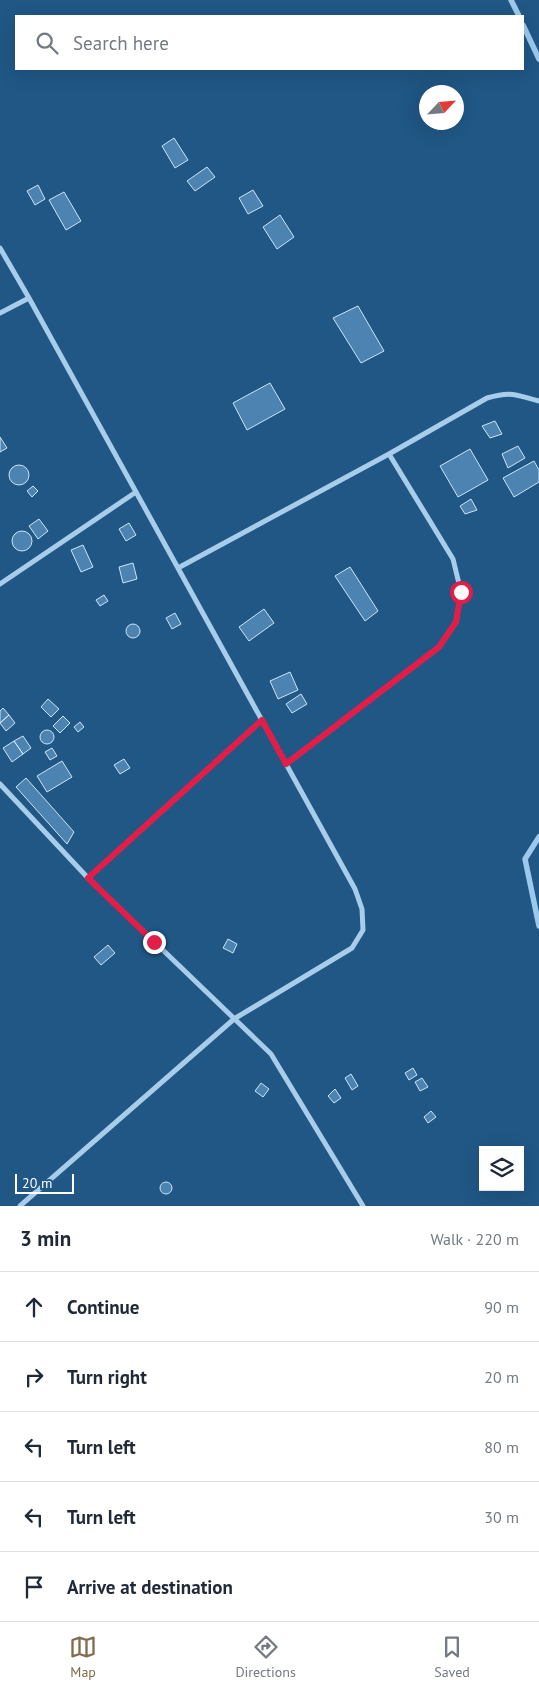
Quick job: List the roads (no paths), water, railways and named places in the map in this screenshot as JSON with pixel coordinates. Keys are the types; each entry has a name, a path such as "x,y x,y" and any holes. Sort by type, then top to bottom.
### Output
{"street":[{"path":"0,248 355,889 362,909 363,930 352,948 234,1019 20,1206"},
{"path":"0,313 29,298"},
{"path":"178,568 389,454 487,398 503,393 517,394 539,402"},
{"path":"286,764 439,647 456,622 461,592 453,559 389,454"},
{"path":"0,584 136,492"},
{"path":"88,878 262,720"},
{"path":"0,784 88,878 271,1054 363,1206"}],"waterway":[{"path":"511,0 518,15"},
{"path":"524,27 539,59"},
{"path":"539,837 525,859 539,926"}]}
